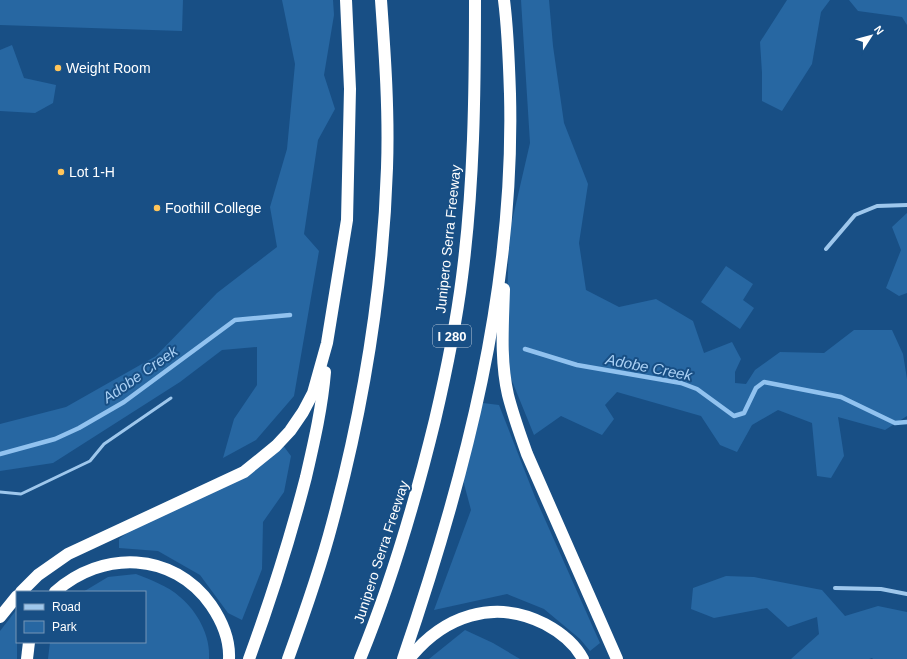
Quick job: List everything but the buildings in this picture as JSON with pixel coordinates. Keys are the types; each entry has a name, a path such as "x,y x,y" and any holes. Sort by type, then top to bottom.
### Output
{"highway":[{"path":"249,659 273,591 301,498 323,396 327,343 347,220 350,89 346,0"},
{"path":"288,659 332,525 350,450 369,356 381,265 387,168 386,78 381,0"},
{"name":"Junipero Serra Freeway","path":"360,659 401,549 423,471 445,375 457,308 462,278 471,178 475,81 475,0"},
{"path":"504,0 509,62 510,118 503,325 503,360 508,394 516,425 527,454 617,659"},
{"path":"403,659 443,537 476,409 493,322 507,219"},
{"path":"22,591 38,576 68,554 244,472 261,459 290,431 304,412 314,393 327,343"},
{"path":"56,591 79,574 96,567 126,562 142,563 161,567 188,582 206,598 218,614 226,634 229,659"},
{"path":"0,617 16,597"},
{"path":"409,659 431,636 444,627 458,620 476,614 496,611 516,613 535,619 553,628 568,640 583,659"},
{"path":"27,659 29,643"}],"street":[{"path":"826,249 855,215 877,206 907,205"},
{"path":"835,588 881,589 907,594"}],"lane":[{"path":"0,492 21,494 90,461 104,444 171,398"}],"green space":[{"path":"0,0 183,0 182,31 0,25"},
{"path":"282,0 333,0 334,15 324,75 335,109 318,140 304,234 319,251 294,396 256,440 223,458 234,419 257,385 257,347 222,350 180,382 53,463 0,471 0,424 66,407 156,356 217,293 277,247 270,207 287,149 295,64"},
{"path":"521,0 549,0 553,46 564,123 588,184 579,243 586,290 619,307 656,299 693,321 704,353 732,342 741,359 735,372 735,383 746,384 755,370 780,352 824,353 854,330 892,330 903,354 907,379 907,416 885,430 838,417 844,456 831,478 817,476 812,423 778,410 752,425 737,452 720,445 701,416 617,392 605,405 614,419 602,435 561,416 534,435 510,376 507,307 509,234 530,143"},
{"path":"787,0 830,0 821,12 812,64 782,111 762,101 760,42"},
{"path":"849,0 907,0 907,25 902,17 858,11"},
{"path":"12,45 24,78 56,85 53,103 35,113 0,111 0,50"},
{"path":"907,213 907,293 899,296 886,288 901,250 892,227"},
{"path":"726,266 753,284 743,300 754,308 740,329 701,302"},
{"path":"483,403 499,405 535,497 600,643 590,651 580,639 544,609 507,594 434,610 471,510 463,480"},
{"path":"282,444 291,456 284,492 263,522 262,569 242,620 228,613 200,575 158,551 119,548 119,539 132,529"},
{"path":"136,574 159,584 180,597 192,609 202,625 208,642 209,659 48,659 50,643 146,643 146,591 85,591 108,577"},
{"path":"726,576 754,577 822,590 845,616 878,606 907,612 907,659 791,659 819,634 817,617 788,627 767,608 714,618 691,609 693,588"},
{"path":"16,610 17,659 0,659 0,631"},
{"path":"465,630 493,643 520,659 429,659"}],"waterway":[{"name":"Adobe Creek","path":"0,454 55,439 79,428 124,402 235,320 290,315"},
{"name":"Adobe Creek","path":"525,349 577,365 681,383 697,389 734,416 744,413 756,388 764,382 841,397 895,423 907,422"}],"place":[{"name":"Weight Room","path":"58,68"},
{"name":"Lot 1-H","path":"61,172"},
{"name":"Foothill College","path":"157,208"}]}
